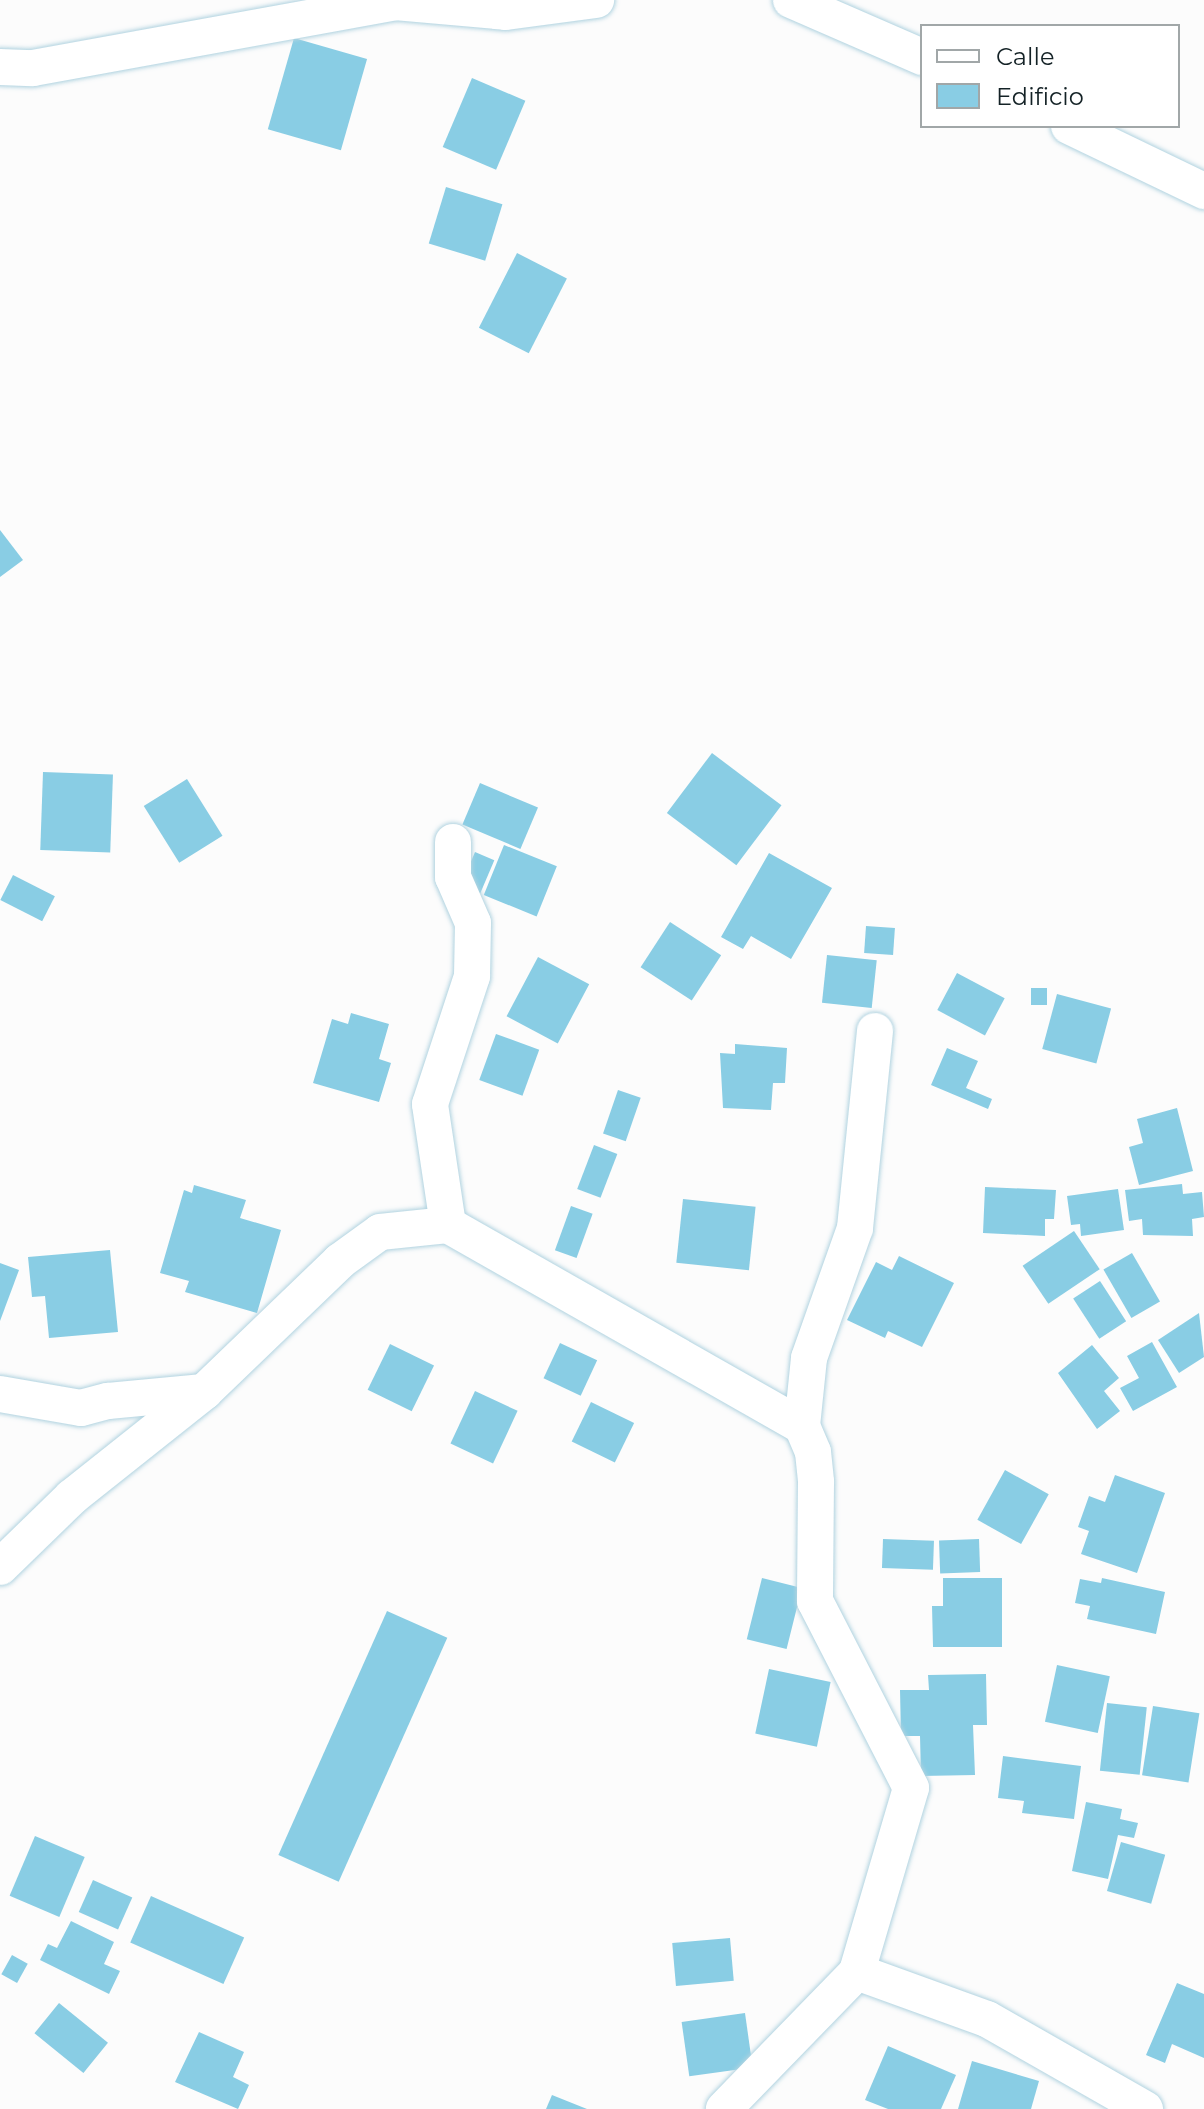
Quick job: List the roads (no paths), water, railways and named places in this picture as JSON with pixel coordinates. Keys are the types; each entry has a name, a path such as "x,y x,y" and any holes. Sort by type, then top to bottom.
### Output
{"street":[{"path":"0,67 33,68 395,2 506,12 596,0"},
{"path":"791,0 920,56"},
{"path":"1073,128 1204,191"},
{"path":"448,1225 430,1104 472,976 473,923 453,877 453,842"},
{"path":"724,2109 857,1972 911,1788 815,1601 816,1482 813,1452 802,1426 809,1358 855,1228 875,1031"},
{"path":"0,1567 72,1497 204,1392 340,1261 380,1232 448,1225 802,1426"},
{"path":"0,1394 81,1408 204,1392"},
{"path":"857,1972 987,2019 1145,2109"}]}
